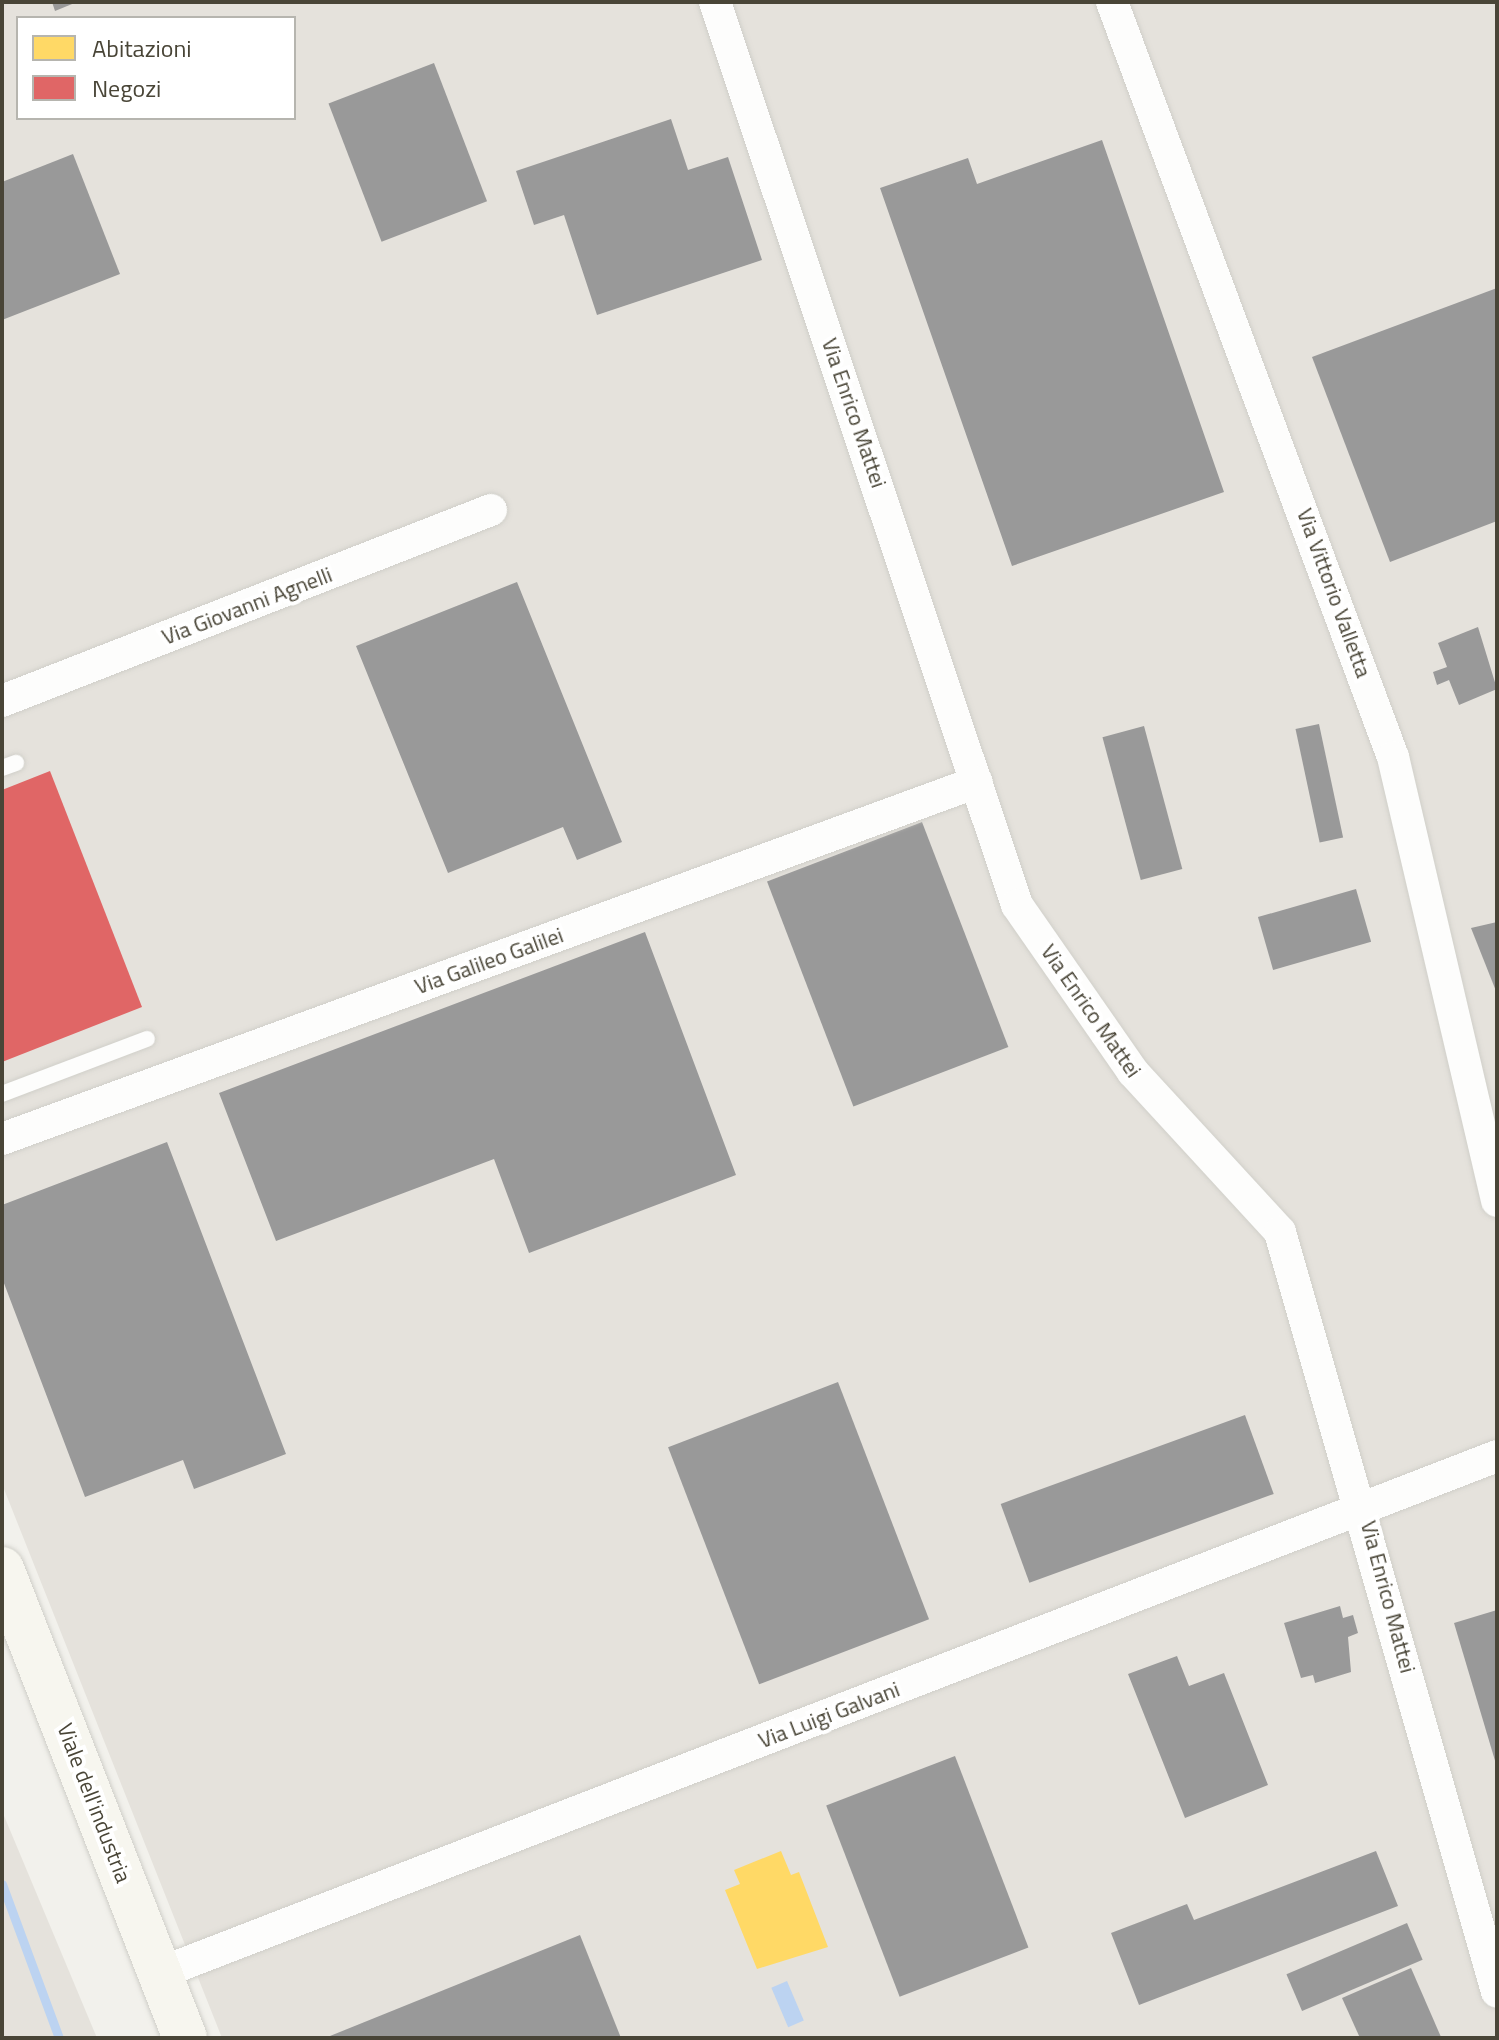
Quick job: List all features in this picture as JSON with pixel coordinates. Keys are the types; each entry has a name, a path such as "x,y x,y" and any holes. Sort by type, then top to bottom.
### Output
{"main road":[{"name":"Viale dell'industria","path":"2,1569 185,2038"}],"street":[{"name":"Via Enrico Mattei","path":"715,2 1017,905 1133,1072 1280,1232 1364,1509 1497,1992"},
{"name":"Via Vittorio Valletta","path":"1112,2 1393,757 1497,1201"},
{"name":"Via Giovanni Agnelli","path":"2,701 491,510"},
{"name":"Via Galileo Galilei","path":"2,1139 977,782"},
{"name":"Via Luigi Galvani","path":"160,1973 1497,1456"}],"lane":[{"path":"2,1094 147,1039"}],"shaded area":[{"path":"2,2 1497,2 1497,2038 222,2038 2,1484"},
{"path":"2,1811 97,2038 2,2038"}],"water":[{"path":"787,1981 804,2021 788,2027 771,1988"}],"building: Abitazioni":[{"path":"781,1851 791,1875 799,1872 828,1947 757,1969 725,1890 740,1884 734,1870"}],"building: Negozi":[{"path":"50,771 142,1007 2,1062 2,790"}],"building: Industria":[{"path":"52,2 77,2 55,11"},
{"path":"434,63 487,201 382,242 329,103"},
{"path":"671,119 688,170 728,157 762,260 597,315 564,215 534,225 516,171"},
{"path":"1102,140 1224,492 1012,566 880,188 968,158 977,184"},
{"path":"73,154 120,274 2,320 2,182"},
{"path":"1497,288 1497,521 1390,562 1312,357"},
{"path":"517,582 622,842 577,860 563,827 448,873 356,646"},
{"path":"1478,627 1497,689 1459,705 1449,680 1437,685 1433,672 1447,667 1438,643"},
{"path":"1319,724 1343,837 1320,842 1296,729"},
{"path":"1144,726 1182,869 1141,880 1102,737"},
{"path":"922,822 1008,1047 853,1106 767,881"},
{"path":"1356,889 1371,942 1273,970 1258,917"},
{"path":"1497,922 1497,991 1496,991 1471,928"},
{"path":"645,932 736,1175 529,1253 494,1159 276,1241 219,1093"},
{"path":"167,1142 286,1454 194,1489 183,1460 85,1497 2,1278 2,1205"},
{"path":"838,1382 929,1619 759,1684 668,1447"},
{"path":"1245,1415 1274,1494 1029,1583 1001,1504"},
{"path":"1340,1606 1343,1618 1353,1615 1358,1633 1348,1637 1351,1672 1315,1683 1313,1675 1301,1678 1284,1623"},
{"path":"1497,1610 1497,1764 1496,1764 1454,1623"},
{"path":"1177,1656 1189,1686 1224,1673 1268,1785 1185,1818 1128,1674"},
{"path":"955,1756 1028,1947 900,1997 826,1805"},
{"path":"1376,1851 1398,1906 1139,2005 1111,1933 1187,1904 1194,1920"},
{"path":"1407,1923 1423,1960 1302,2011 1286,1974"},
{"path":"580,1935 621,2038 325,2038"},
{"path":"1411,1968 1441,2037 1360,2038 1342,1998"}],"waterway":[{"path":"2,1884 59,2038"}]}
